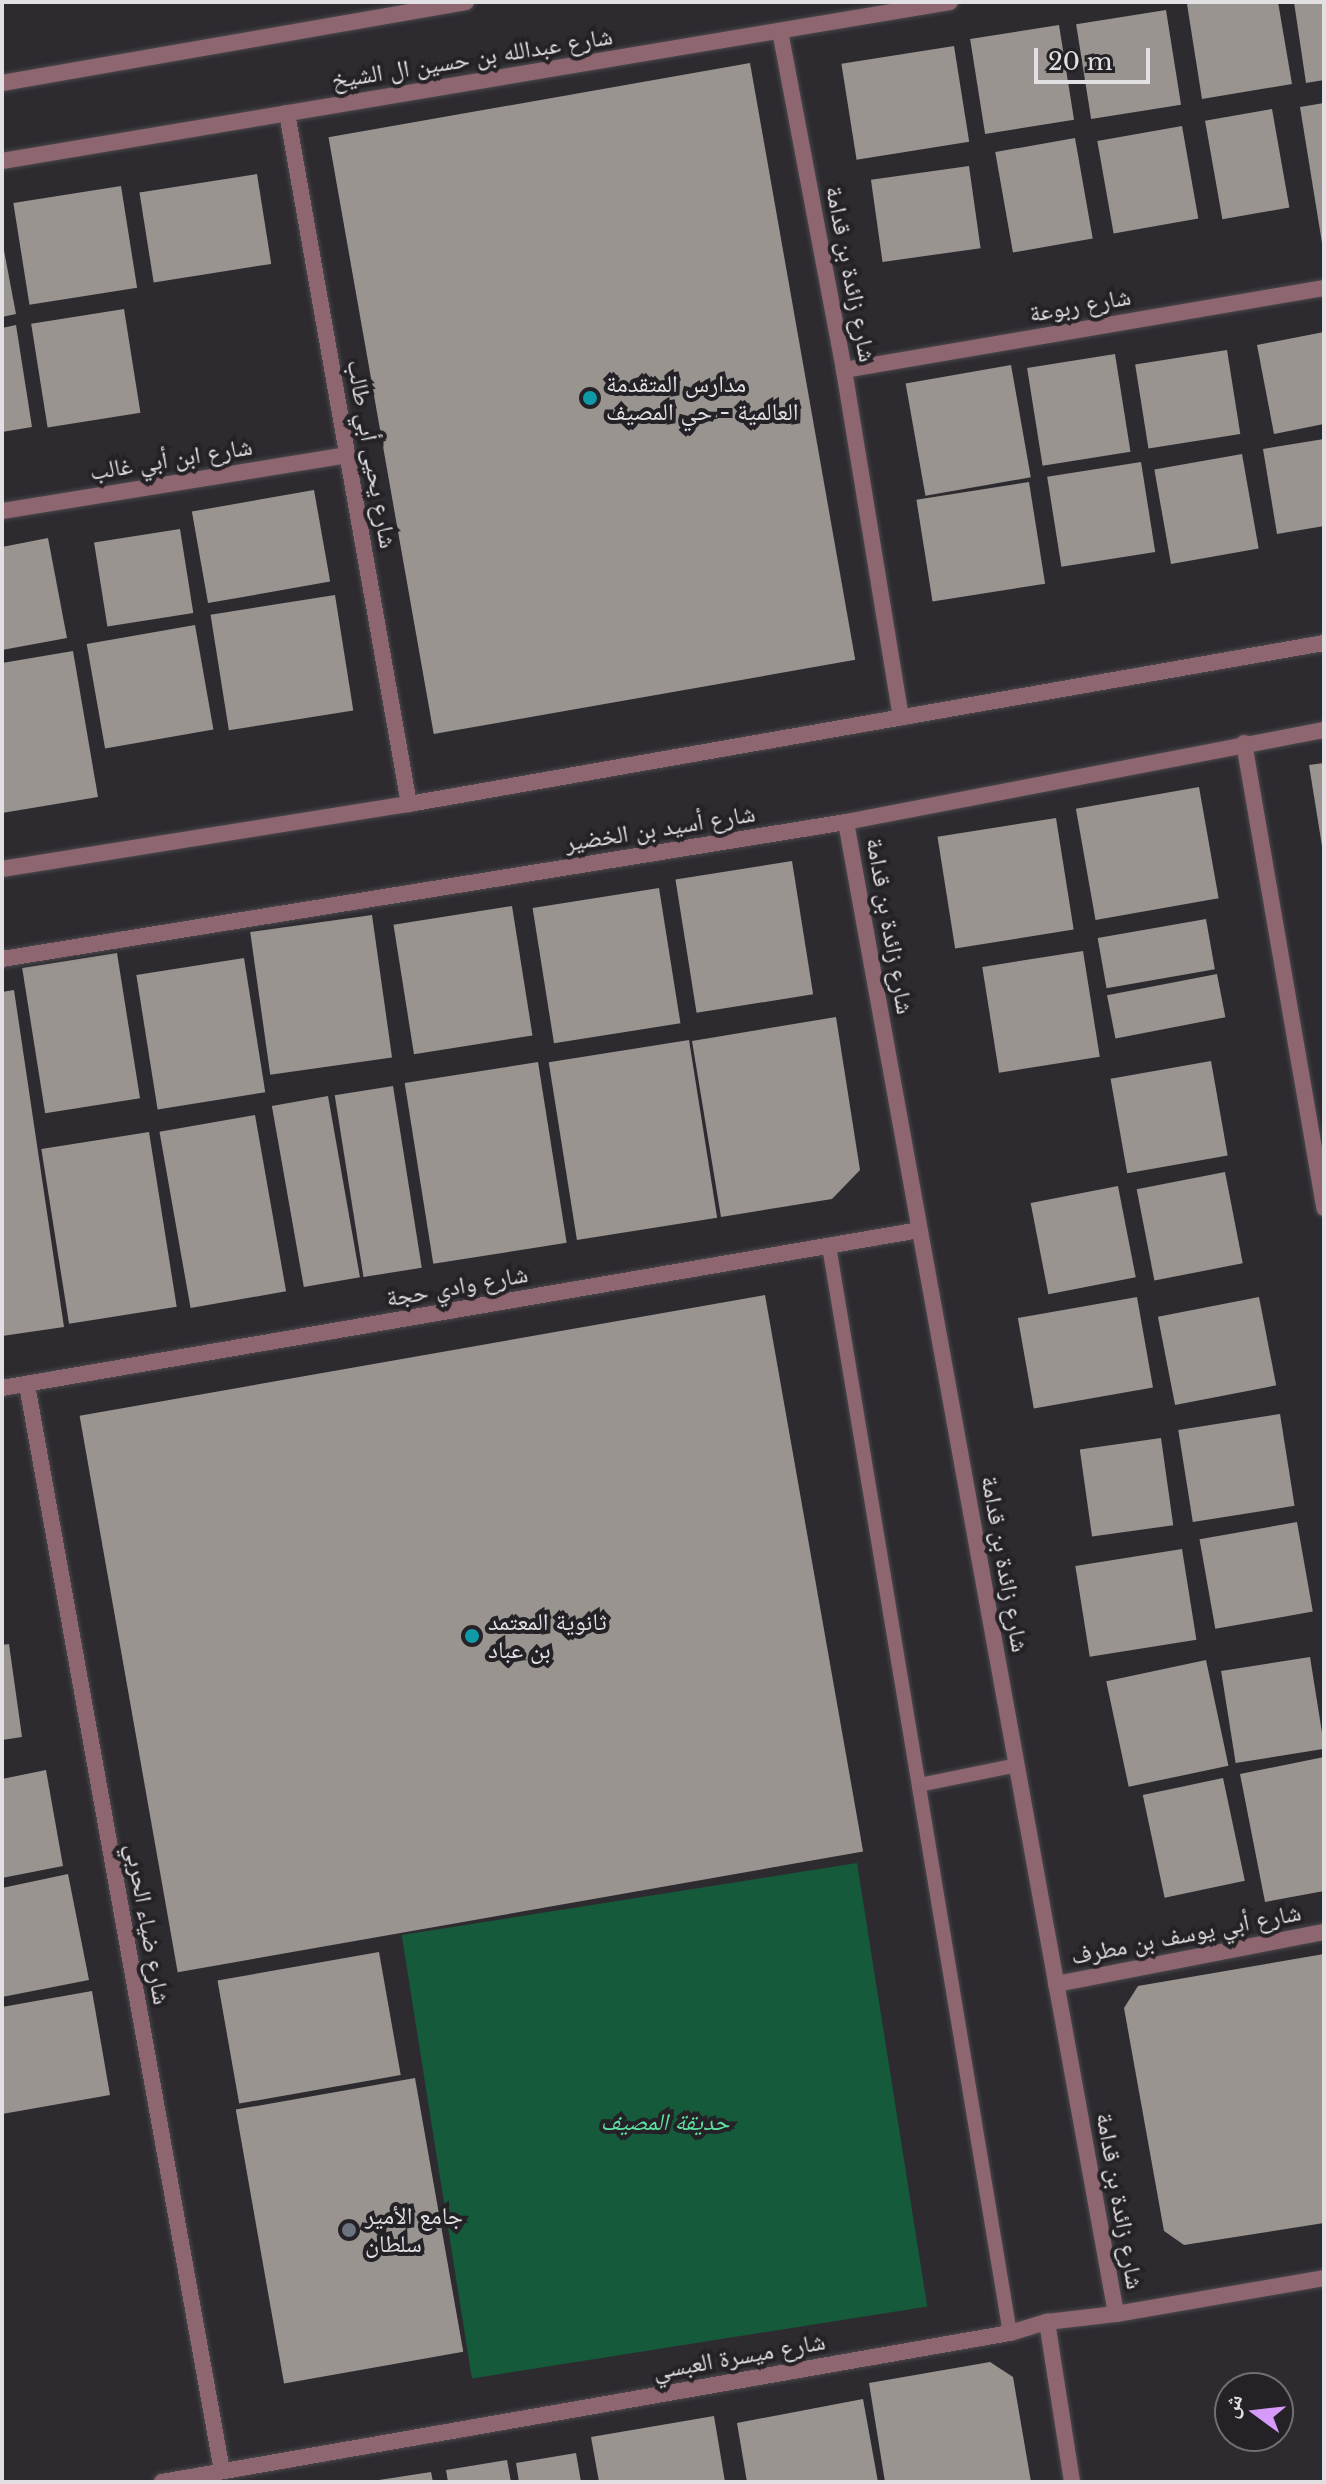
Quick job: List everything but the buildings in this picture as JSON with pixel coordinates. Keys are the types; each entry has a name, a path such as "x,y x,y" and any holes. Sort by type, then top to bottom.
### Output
{"street":[{"path":"2,83 466,2"},
{"name":"شارع عبدالله بن حسين ال الشيخ","path":"2,161 950,2"},
{"name":"شارع زائدة بن قدامة","path":"780,31 844,370 901,717"},
{"name":"شارع يحيى أبي طالب","path":"287,113 409,804"},
{"name":"شارع ربوعة","path":"844,370 1324,288"},
{"name":"شارع ابن أبي غالب","path":"2,511 347,455"},
{"path":"2,869 409,804 1324,643"},
{"name":"شارع أسيد بن الخضير","path":"2,959 846,822 1324,730"},
{"path":"1244,743 1321,1170 1324,1208"},
{"name":"شارع زائدة بن قدامة","path":"846,822 1116,2314"},
{"name":"شارع وادي حجة","path":"2,1388 920,1230"},
{"name":"شارع ضياء الحربي","path":"27,1385 222,2471"},
{"name":"شارع أبي يوسف بن مطرف","path":"1056,1984 1324,1932"},
{"name":"شارع ميسرة العبسي","path":"162,2482 1010,2333 1047,2322 1116,2314 1324,2278"},
{"path":"1047,2322 1072,2482"}],"lane":[{"path":"829,1246 1010,2333"},
{"path":"919,1785 1017,1765"}],"green space":[{"name":"حديقة المصيف","path":"857,1863 927,2306 472,2379 402,1935"}],"place":[{"name":"مدارس المتقدمة العالمية - حي المصيف","path":"590,398"},
{"name":"ثانوية المعتمد بن عباد","path":"472,1636"},
{"name":"جامع الأمير سلطان","path":"349,2230"}]}
